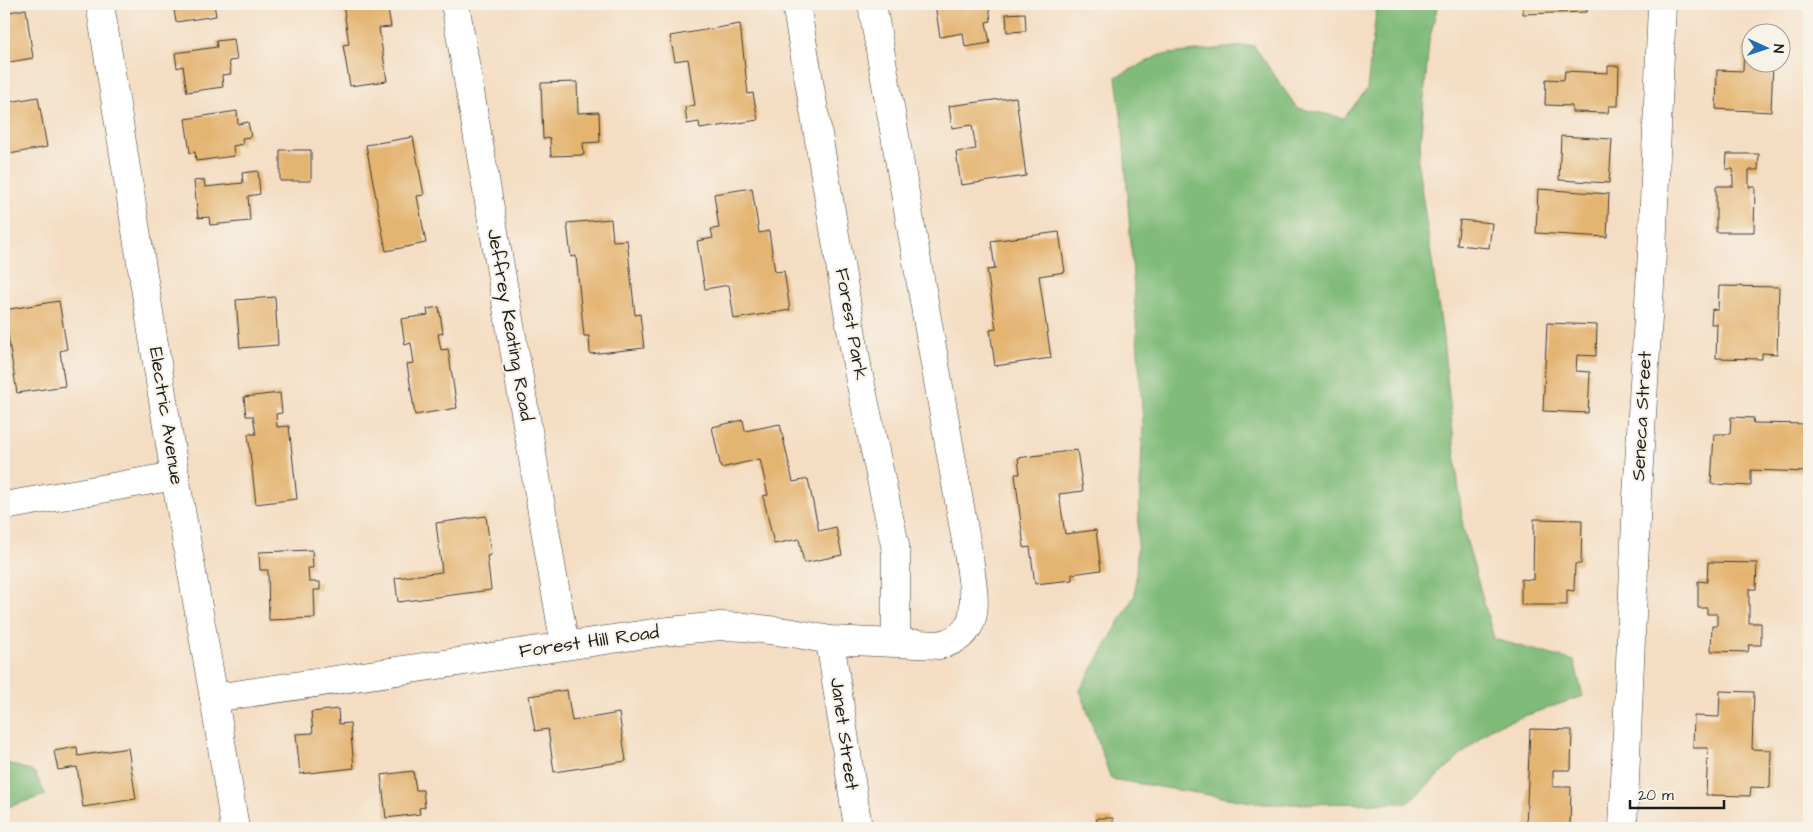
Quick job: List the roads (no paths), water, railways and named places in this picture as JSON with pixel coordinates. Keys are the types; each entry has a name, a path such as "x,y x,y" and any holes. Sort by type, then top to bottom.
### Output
{"street":[{"name":"Electric Avenue","path":"100,4 175,476 235,828"},
{"name":"Jeffrey Keating Road","path":"455,4 565,646"},
{"name":"Forest Park","path":"796,4 858,371 895,545 896,644"},
{"name":"Forest Hill Road","path":"214,698 660,632 720,626 768,629 830,640 896,644 939,645 964,634 970,624 975,607 970,564 872,4"},
{"name":"Seneca Street","path":"1623,828 1637,496 1652,253 1662,4"},
{"path":"4,506 175,476"},
{"name":"Janet Street","path":"830,640 858,828"}]}
